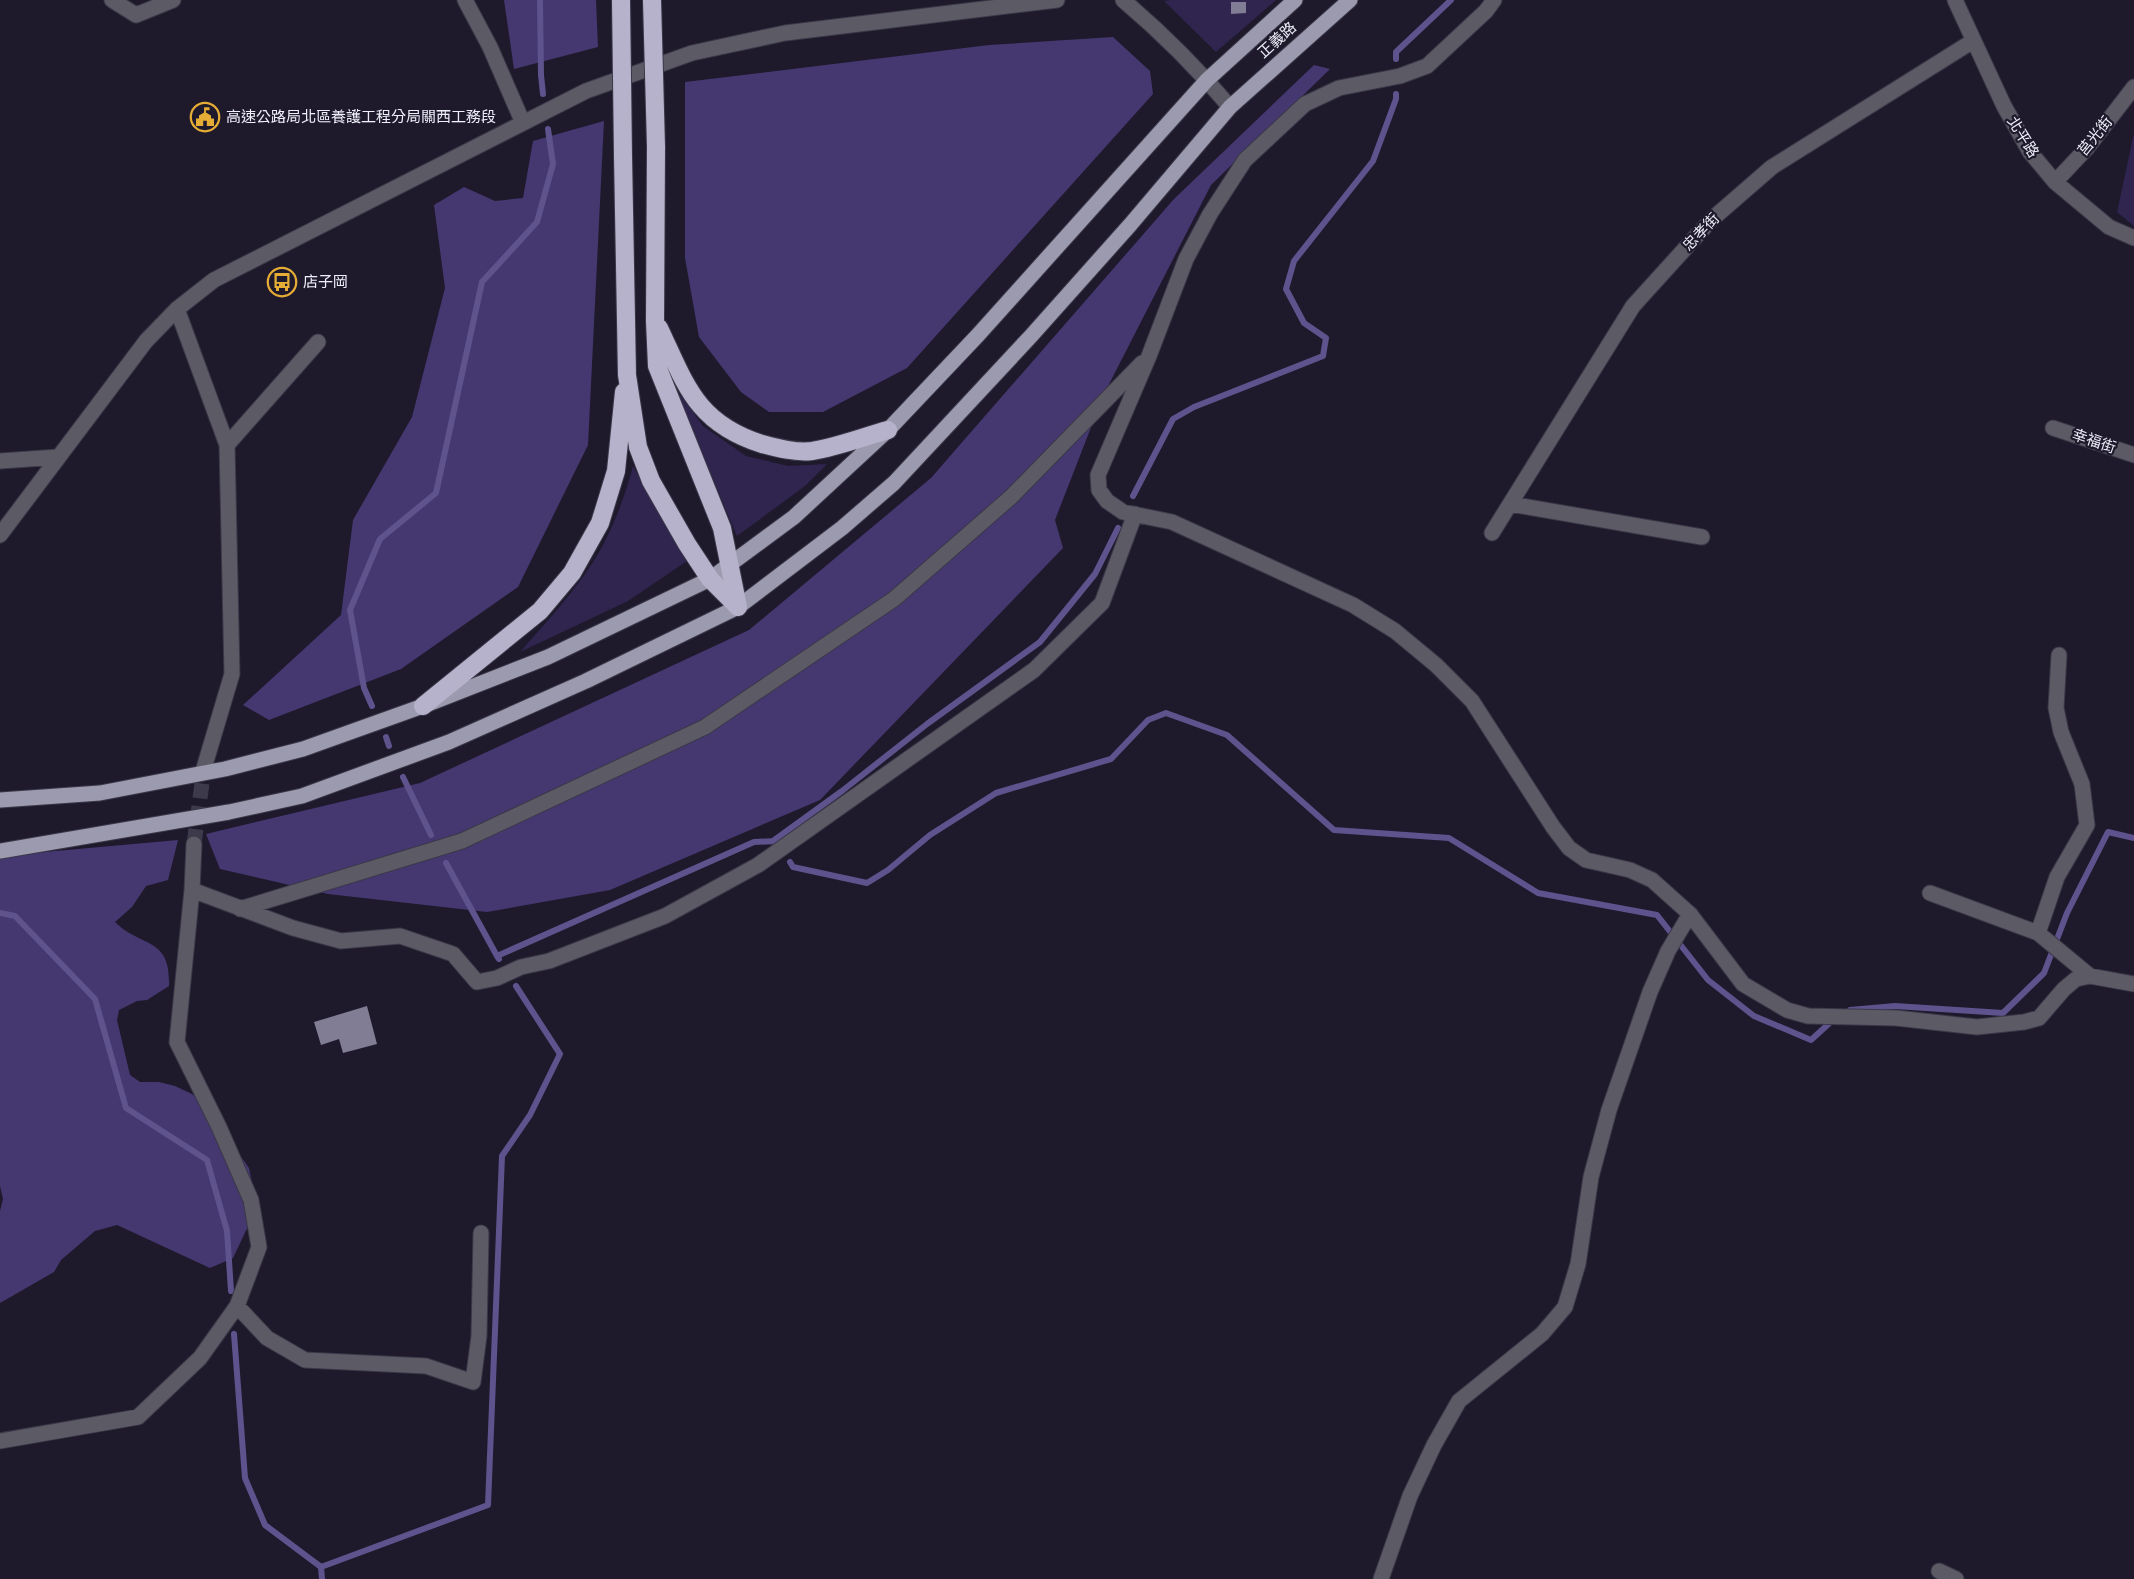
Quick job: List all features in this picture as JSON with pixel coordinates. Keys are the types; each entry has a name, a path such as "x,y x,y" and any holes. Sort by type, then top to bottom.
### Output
{"highway":[{"path":"621,0 627,375 638,447 651,481 687,544 710,579 738,607"},
{"path":"652,0 656,147 657,366 722,528 738,607"},
{"path":"655,321 689,392 717,423 742,437 776,448 811,451 888,430"},
{"path":"423,706 540,611 572,573 600,523 616,471 621,406 627,375"}],"main road":[{"name":"正義路","path":"0,800 100,793 225,769 303,749 423,706 548,657 710,579 794,517 888,430 986,326 1207,80 1295,0"},
{"name":"正義路","path":"0,851 229,812 302,796 449,742 586,681 738,607 842,528 894,483 1031,336 1130,225 1230,107 1350,0"}],"street":[{"path":"112,0 136,15 173,0"},
{"path":"465,0 490,47 523,123"},
{"path":"0,535 146,340 177,309 214,280 586,91 692,53 784,33 1057,0"},
{"path":"1123,0 1163,34 1230,107"},
{"path":"1494,0 1486,11 1427,66 1400,76 1339,88 1305,104 1245,160 1210,214 1186,259 1149,356 1098,475 1099,490 1107,501 1123,512 1172,522 1353,605 1395,631 1472,701 1569,848 1586,860 1630,870 1652,880 1743,984 1787,1010 1808,1016 1859,1019 1896,1018 1977,1027 2024,1022 2039,1018 2064,989 2076,979 2090,976 2134,984"},
{"name":"北平路","path":"1955,0 2004,106 2030,152 2055,182 2109,227 2134,238"},
{"name":"忠孝街","path":"1491,533 1633,306 1711,220 1772,167 1973,41"},
{"name":"莒光街","path":"2055,182 2086,148 2134,87"},
{"path":"177,309 227,445 231,674 204,768"},
{"path":"227,445 318,342"},
{"path":"240,909 462,841 705,727 894,599 1011,497 1149,356"},
{"name":"幸福街","path":"2053,428 2134,455"},
{"path":"0,461 58,457"},
{"path":"1510,504 1702,537"},
{"path":"192,890 293,928 341,941 400,936 453,954 477,982 497,978 521,967 549,961 665,916 758,866 1034,670 1102,603 1135,514"},
{"path":"2038,933 2057,877 2087,825 2082,784 2061,732 2056,708 2059,655"},
{"path":"0,1441 138,1417 200,1358 237,1306 259,1247 251,1200 219,1126 177,1042 192,890 194,844"},
{"path":"1930,893 2038,933 2090,976"},
{"path":"1381,1579 1410,1496 1434,1445 1459,1401 1542,1334 1565,1307 1578,1264 1591,1178 1609,1110 1650,992 1668,951 1687,920"},
{"path":"237,1306 267,1338 305,1360 426,1366 473,1382 479,1336 481,1233"},
{"path":"1939,1571 1956,1579"}],"shaded area":[{"path":"504,0 596,0 598,47 514,69"},
{"path":"1276,0 1216,52 1164,1"},
{"path":"1113,37 1150,71 1153,94 907,368 823,412 769,412 741,392 699,337 685,258 685,82 989,45"},
{"path":"1314,65 1330,69 1211,185 1104,394 1055,520 1063,548 820,800 610,890 487,912 328,894 220,869 206,834 420,783 749,630 931,478 1174,199"},
{"path":"604,121 588,445 518,587 401,669 269,720 243,705 341,615 353,520 412,417 445,288 434,205 464,187 495,201 523,198 533,141"},
{"path":"2134,133 2134,226 2117,212"},
{"path":"673,385 703,426 746,456 788,466 827,464 805,486 737,536"},
{"path":"633,466 687,561 628,601 520,652 570,594 601,549 625,494"},
{"path":"178,840 168,880 146,886 132,907 115,922 160,951 168,970 169,986 147,1000 137,1001 119,1010 117,1020 130,1075 140,1082 159,1082 175,1086 192,1094 204,1104 249,1168 257,1207 233,1258 210,1268 117,1225 95,1231 61,1260 54,1272 0,1303 0,1211 3,1199 0,1186 0,856"}],"building":[{"path":"1231,2 1246,2 1246,13 1231,14"},
{"path":"367,1006 377,1044 343,1053 339,1039 321,1045 314,1022"}],"waterway":[{"path":"540,0 543,94"},
{"path":"1396,59 1396,52 1451,0"},
{"path":"1133,496 1173,419 1194,407 1323,356 1326,338 1304,323 1286,289 1294,261 1373,161 1396,94"},
{"path":"372,706 364,688 350,610 380,539 436,493 482,282 537,222 553,164 548,129"},
{"path":"773,841 1040,642 1095,574 1118,528"},
{"path":"790,862 793,867 867,883 888,870 930,835 996,793 1111,759 1148,720 1166,713 1227,735 1334,830 1449,838 1538,893 1657,915 1708,980 1754,1016 1811,1040 1834,1019"},
{"path":"386,737 389,746"},
{"path":"403,777 431,835"},
{"path":"1850,1010 1895,1006 2003,1013 2044,973 2067,913 2108,832 2134,838"},
{"path":"499,959 497,956 754,842 776,841"},
{"path":"446,863 497,956"},
{"path":"0,913 15,916 95,999 126,1108 207,1160 227,1231 231,1291"},
{"path":"322,1579 321,1567 488,1505 502,1156 530,1115 560,1054 516,986"},
{"path":"234,1334 245,1478 265,1525 321,1567"}],"tunnel":[{"path":"194,844 204,768"}],"place":[{"name":"高速公路局北區養護工程分局關西工務段","path":"205,117"},
{"name":"店子岡","path":"282,282"}]}
